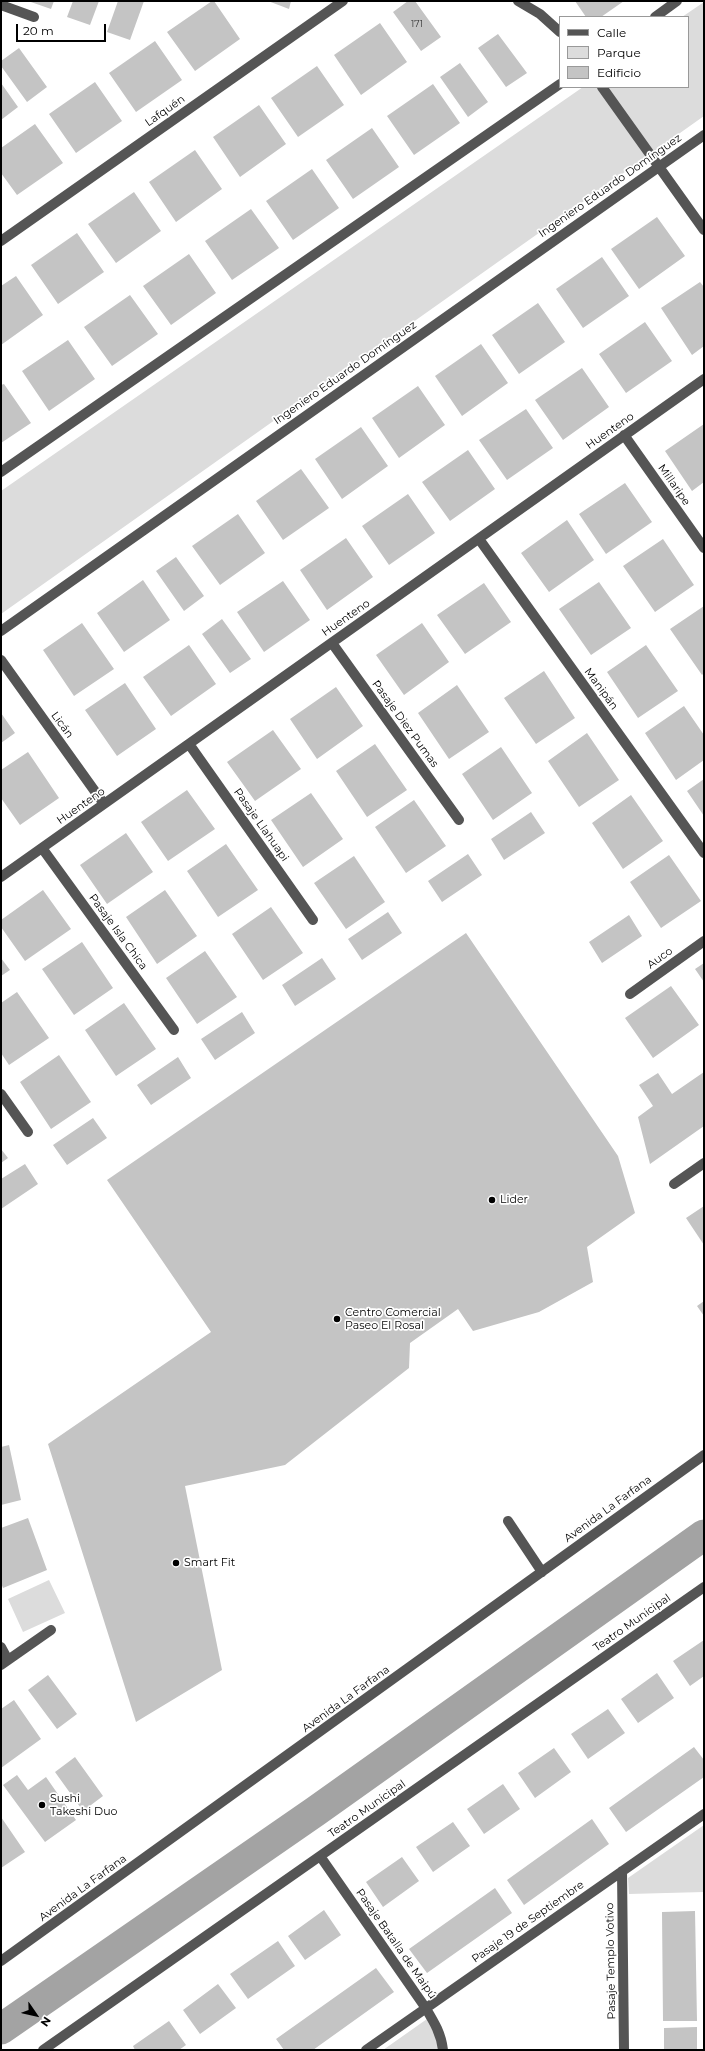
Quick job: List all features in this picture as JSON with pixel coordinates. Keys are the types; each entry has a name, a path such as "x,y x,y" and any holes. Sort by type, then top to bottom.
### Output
{"street":[{"name":"Lafquén","path":"1,241 343,1"},
{"path":"518,1 540,14 559,31"},
{"path":"656,16 677,1"},
{"path":"1,5 34,17"},
{"path":"1,472 559,85"},
{"path":"603,88 704,230"},
{"name":"Ingeniero Eduardo Domínguez","path":"1,631 704,135"},
{"name":"Huenteno","path":"1,877 704,379"},
{"name":"Millaripe","path":"624,435 704,548"},
{"name":"Manipán","path":"479,539 704,852"},
{"name":"Pasaje Diez Pumas","path":"332,643 459,820"},
{"name":"Licán","path":"1,660 104,804"},
{"name":"Pasaje Llahuapi","path":"189,744 313,920"},
{"name":"Pasaje Isla Chica","path":"42,848 174,1030"},
{"name":"Auco","path":"630,994 704,941"},
{"path":"1,1094 28,1132"},
{"path":"674,1184 704,1163"},
{"name":"Avenida La Farfana","path":"1,1962 704,1455"},
{"path":"508,1521 542,1572"},
{"name":"Teatro Municipal","path":"43,2050 704,1587"},
{"path":"1,1647 4,1663 51,1630"},
{"name":"Pasaje 19 de Septiembre","path":"366,2050 425,2007 704,1814"},
{"name":"Pasaje Batalla de Maipú","path":"320,1856 425,2007 442,2037 443,2050"},
{"name":"Pasaje Templo Votivo","path":"622,1871 624,2050"}],"green space":[{"path":"704,2 704,116 1,614 1,491 582,88 689,88 689,16 683,16"},
{"path":"49,1580 65,1613 23,1632 8,1599"},
{"path":"704,1825 704,1892 629,1894 628,1878"},
{"path":"427,2019 437,2034 438,2050 383,2050"}],"building":[{"path":"28,1 54,1 51,9"},
{"path":"73,1 99,1 90,25 67,17"},
{"path":"118,1 144,1 130,40 107,32"},
{"path":"214,1 240,39 195,71 167,32"},
{"path":"268,1 291,1 289,9"},
{"path":"408,1 415,1 441,37 421,51 393,12"},
{"path":"575,1 624,1 602,16 585,16"},
{"path":"380,23 407,62 361,95 334,55"},
{"path":"498,34 527,73 506,87 478,48"},
{"path":"155,41 182,80 136,112 109,73"},
{"path":"19,48 47,87 27,102 1,66 1,61"},
{"path":"460,63 488,102 468,117 440,77"},
{"path":"317,66 344,105 298,137 271,98"},
{"path":"95,82 122,121 76,153 49,114"},
{"path":"1,83 18,107 1,120"},
{"path":"433,84 460,123 414,155 387,116"},
{"path":"259,105 286,144 240,177 213,137"},
{"path":"35,124 63,163 17,195 1,173 1,148"},
{"path":"372,128 399,167 353,199 326,160"},
{"path":"195,150 222,189 176,222 149,182"},
{"path":"312,169 339,208 293,240 266,201"},
{"path":"134,192 161,231 116,263 88,224"},
{"path":"251,209 279,248 232,280 205,241"},
{"path":"657,217 685,256 639,289 611,249"},
{"path":"77,233 104,272 58,304 31,265"},
{"path":"189,254 216,293 171,325 143,286"},
{"path":"602,257 629,296 583,328 556,289"},
{"path":"16,276 43,315 1,345 1,286"},
{"path":"700,282 704,287 704,346 692,355 661,308"},
{"path":"130,295 158,334 112,366 84,327"},
{"path":"538,303 565,342 519,374 492,335"},
{"path":"645,322 672,361 626,393 599,354"},
{"path":"68,340 95,379 49,411 22,371"},
{"path":"481,344 508,383 462,416 435,376"},
{"path":"582,368 609,407 563,440 535,400"},
{"path":"4,384 31,423 1,443 1,385"},
{"path":"418,386 445,425 399,458 372,418"},
{"path":"526,409 553,448 507,480 479,440"},
{"path":"704,424 704,482 692,491 665,451"},
{"path":"361,427 388,466 342,499 315,459"},
{"path":"468,450 495,489 450,521 422,482"},
{"path":"301,469 329,508 283,540 256,501"},
{"path":"625,483 652,522 606,554 579,514"},
{"path":"408,494 435,533 389,565 362,526"},
{"path":"238,514 265,553 220,585 192,546"},
{"path":"567,520 594,560 549,592 521,553"},
{"path":"346,538 373,577 327,610 300,570"},
{"path":"663,539 694,585 655,612 623,566"},
{"path":"176,557 204,596 184,611 156,571"},
{"path":"143,580 170,620 124,652 97,613"},
{"path":"283,581 310,620 264,652 237,612"},
{"path":"599,582 631,628 591,655 559,609"},
{"path":"484,583 511,622 465,654 437,615"},
{"path":"704,606 704,673 702,675 670,629"},
{"path":"222,619 251,659 230,673 202,634"},
{"path":"82,623 114,669 74,696 43,650"},
{"path":"422,623 449,662 404,695 376,655"},
{"path":"189,645 216,684 171,716 143,677"},
{"path":"646,645 678,691 638,718 607,672"},
{"path":"544,671 575,718 536,744 504,698"},
{"path":"125,683 156,729 117,756 85,710"},
{"path":"457,685 489,732 449,759 418,713"},
{"path":"336,687 363,726 317,759 290,719"},
{"path":"684,706 704,735 704,760 676,780 645,733"},
{"path":"1,713 15,733 1,743"},
{"path":"273,730 301,769 255,801 227,762"},
{"path":"587,733 619,780 579,807 548,761"},
{"path":"375,744 407,790 367,817 336,771"},
{"path":"501,747 532,793 493,820 462,774"},
{"path":"28,752 59,798 20,825 1,798 1,770"},
{"path":"704,779 704,816 687,791"},
{"path":"187,790 215,829 168,861 141,822"},
{"path":"311,793 343,839 303,867 271,820"},
{"path":"631,795 663,841 623,869 592,823"},
{"path":"414,800 446,846 406,873 375,827"},
{"path":"531,812 545,833 504,860 491,839"},
{"path":"126,833 153,872 107,904 80,865"},
{"path":"226,844 258,890 218,917 187,871"},
{"path":"468,854 482,875 442,902 428,881"},
{"path":"669,855 701,901 661,928 630,882"},
{"path":"354,856 385,902 346,929 314,883"},
{"path":"43,890 71,929 25,961 1,927 1,920"},
{"path":"165,890 197,936 157,964 126,917"},
{"path":"271,907 303,953 263,980 232,934"},
{"path":"388,912 402,933 362,960 348,939"},
{"path":"629,915 642,936 602,963 589,942"},
{"path":"466,933 618,1156 635,1213 587,1247 593,1282 539,1312 473,1331 458,1309 410,1343 409,1368 285,1465 185,1486 222,1670 136,1722 48,1444 211,1332 107,1180"},
{"path":"82,942 113,988 74,1015 42,969"},
{"path":"205,951 237,997 197,1024 166,978"},
{"path":"1,958 10,970 1,976"},
{"path":"322,958 336,979 295,1006 282,985"},
{"path":"704,963 704,982 695,969"},
{"path":"671,986 699,1025 653,1058 625,1018"},
{"path":"17,992 49,1038 9,1065 1,1053 1,1003"},
{"path":"124,1003 156,1049 116,1076 85,1030"},
{"path":"242,1012 255,1033 215,1060 201,1039"},
{"path":"59,1055 91,1102 51,1129 20,1082"},
{"path":"178,1057 191,1078 151,1105 137,1085"},
{"path":"704,1072 704,1126 650,1164 638,1117 653,1106 639,1085 658,1073 672,1094"},
{"path":"93,1118 107,1138 67,1165 53,1145"},
{"path":"1,1149 8,1158 1,1163"},
{"path":"25,1164 38,1184 1,1209 1,1179"},
{"path":"704,1206 704,1245 686,1218"},
{"path":"704,1301 704,1316 697,1306"},
{"path":"9,1445 21,1500 1,1505 1,1447"},
{"path":"28,1518 47,1570 3,1588 1,1583 1,1528"},
{"path":"704,1640 704,1676 690,1686 673,1661"},
{"path":"657,1673 674,1698 638,1723 621,1699"},
{"path":"48,1675 77,1714 57,1729 28,1690"},
{"path":"14,1700 41,1739 1,1768 1,1709"},
{"path":"608,1709 625,1733 588,1759 571,1734"},
{"path":"694,1747 704,1760 704,1777 626,1832 609,1808"},
{"path":"554,1748 571,1772 535,1798 518,1773"},
{"path":"75,1757 103,1796 83,1811 55,1772"},
{"name":"Sushi Takeshi Duo","path":"17,1775 28,1790 46,1777 76,1820 45,1842 3,1785"},
{"path":"503,1784 520,1809 484,1834 467,1809"},
{"path":"1,1817 25,1852 1,1868"},
{"path":"592,1819 609,1844 524,1905 507,1880"},
{"path":"453,1822 470,1846 433,1872 416,1847"},
{"path":"402,1857 419,1881 383,1907 366,1882"},
{"path":"495,1888 512,1913 427,1973 409,1949"},
{"path":"324,1910 341,1935 305,1960 288,1936"},
{"path":"695,1911 697,2021 663,2021 662,1912"},
{"path":"278,1941 295,1966 248,1999 230,1974"},
{"path":"376,1968 394,1992 313,2050 284,2050 276,2039"},
{"path":"218,1984 236,2008 200,2034 183,2010"},
{"path":"169,2021 186,2045 179,2050 135,2050 133,2046"},
{"path":"697,2027 697,2050 664,2050 664,2028"}],"waterway":[{"path":"1,2029 316,1811 704,1535"}],"place":[{"name":"Lider","path":"492,1200"},
{"name":"Centro Comercial Paseo El Rosal","path":"337,1319"},
{"name":"Smart Fit","path":"176,1563"},
{"name":"Sushi Takeshi Duo","path":"42,1805"}]}
